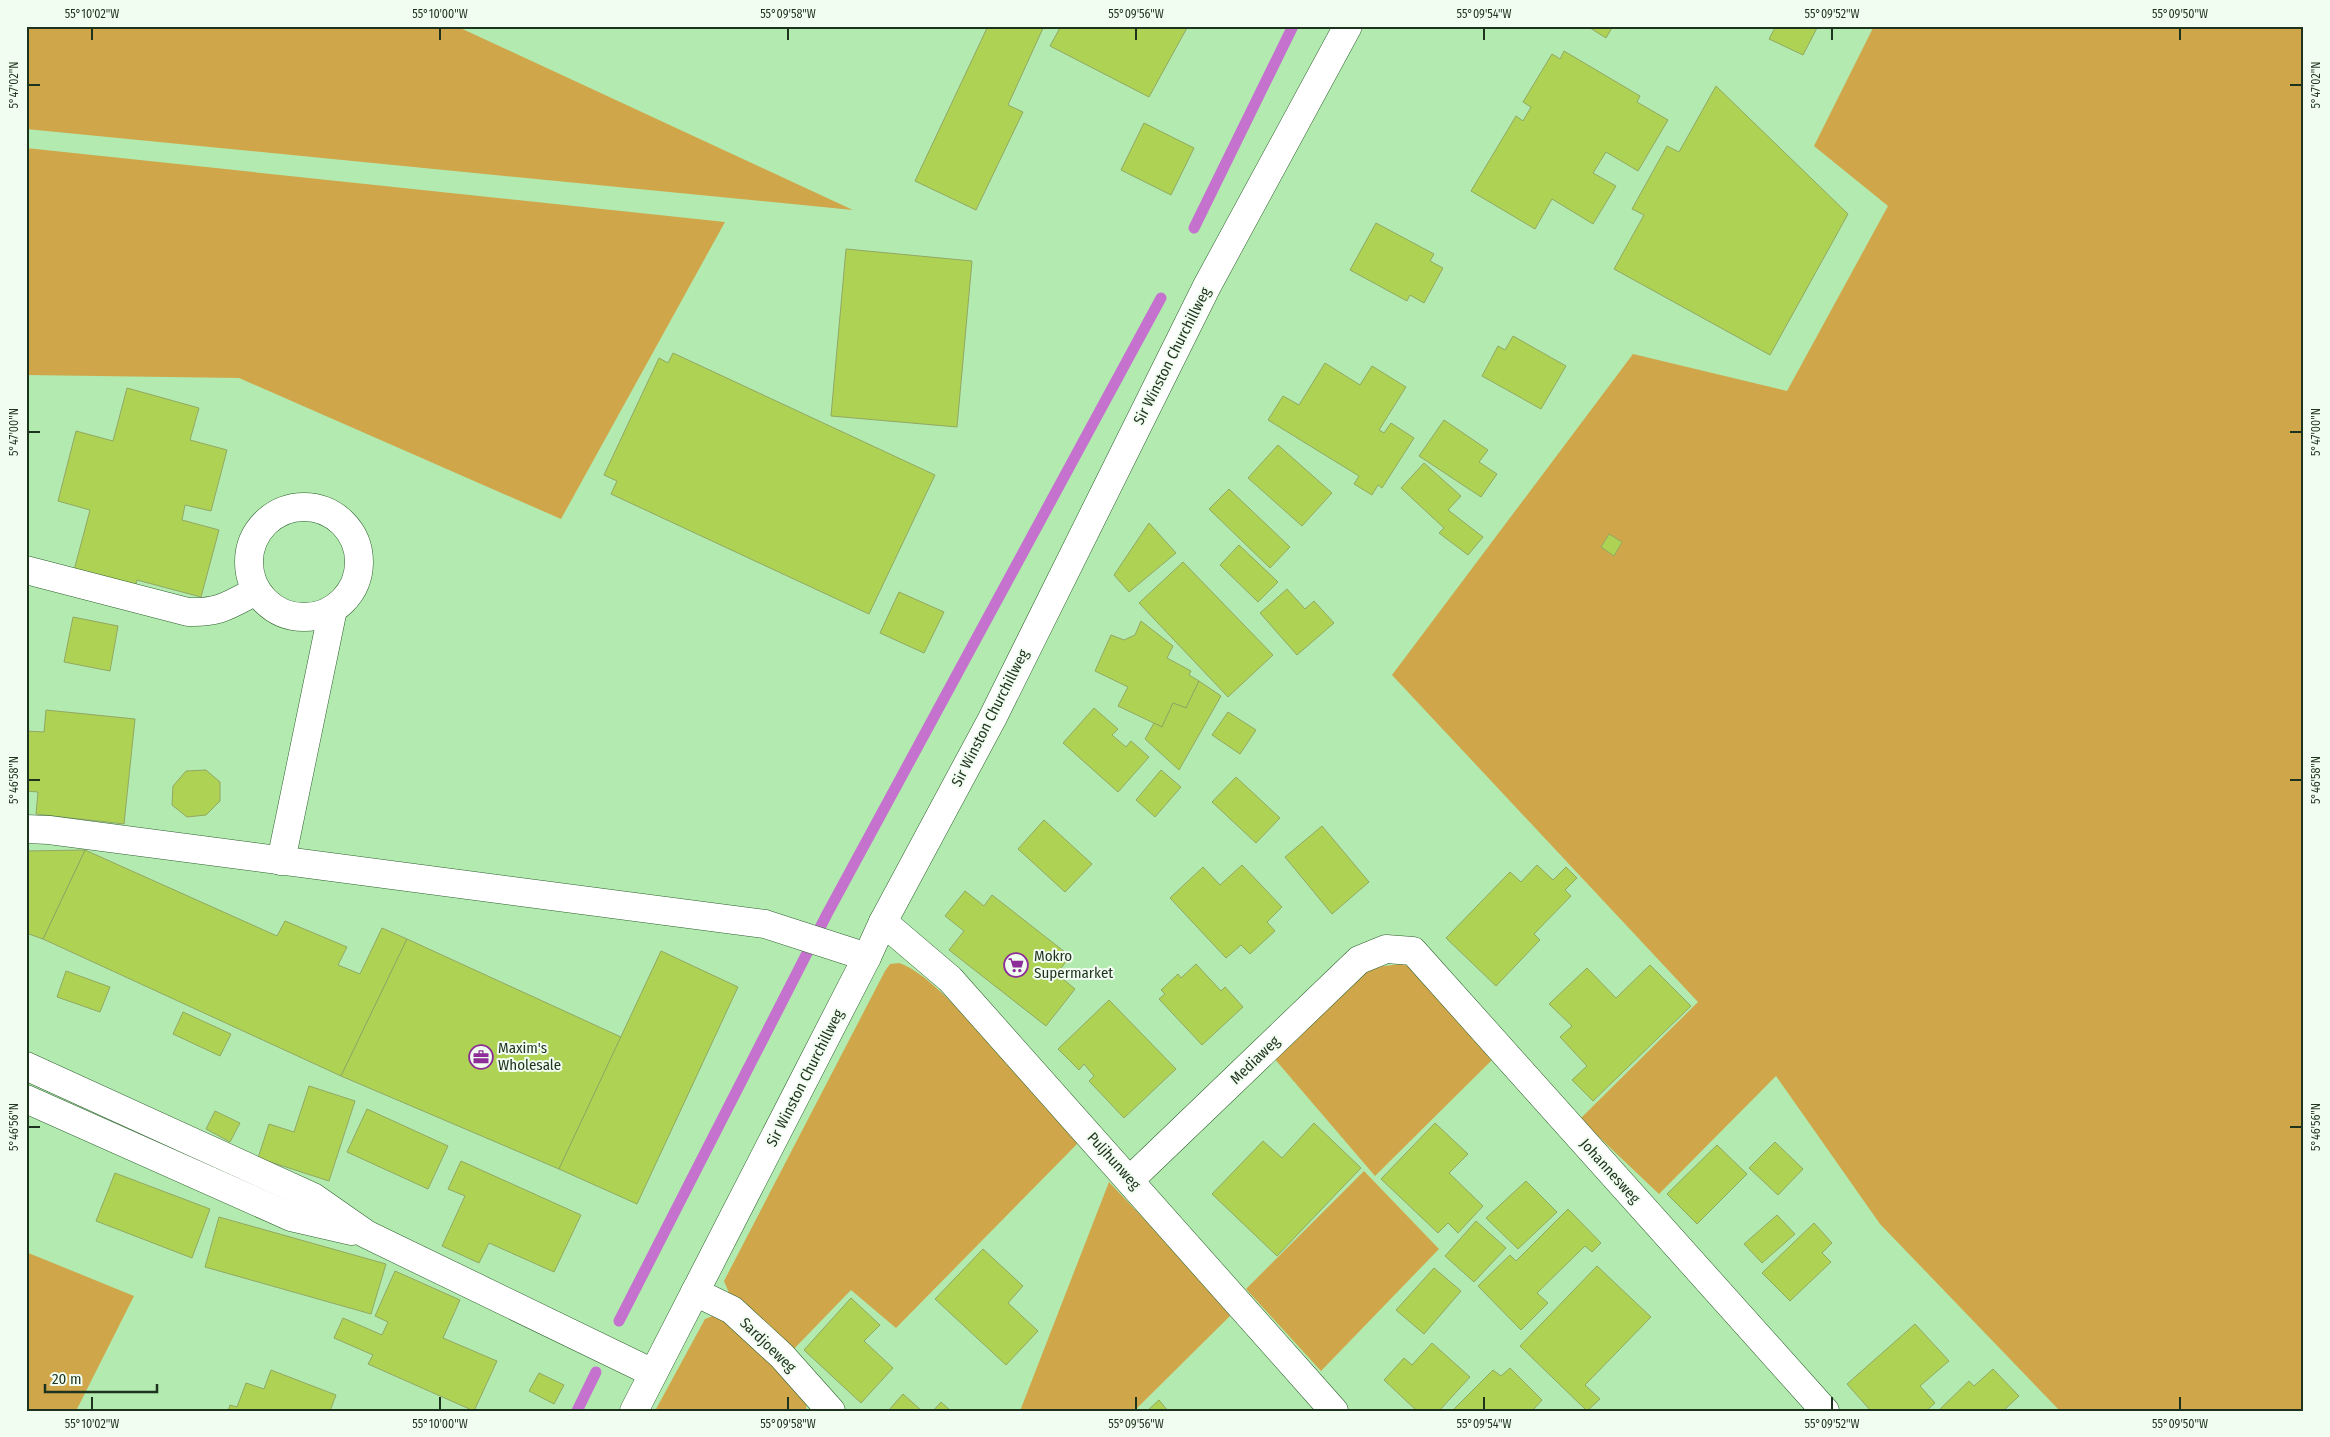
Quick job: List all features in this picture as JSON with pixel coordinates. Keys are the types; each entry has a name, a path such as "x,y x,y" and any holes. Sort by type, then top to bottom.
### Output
{"street":[{"name":"Sir Winston Churchillweg","path":"634,1411 868,957 883,922 992,718 1207,286 1348,26"},
{"path":"309,506 326,510 341,520 352,533 359,549 360,566 356,583 347,598 333,609 317,616 300,617 282,613 267,604 256,591 250,575 249,557 252,540 262,525 275,514 291,508 309,506"},
{"path":"26,570 188,612 210,613 256,591"},
{"path":"281,861 333,609"},
{"path":"26,828 765,924 868,957"},
{"name":"Puljhunweg","path":"883,922 950,979 1131,1180 1293,1368 1334,1411"},
{"name":"Mediaweg","path":"1131,1180 1359,960 1386,949"},
{"name":"Johannesweg","path":"1386,949 1413,951 1825,1411"},
{"path":"26,1066 313,1197 366,1234 653,1373"},
{"path":"26,1099 291,1217 366,1234"},
{"name":"Sardjoeweg","path":"695,1292 732,1310 782,1356 832,1411"}],"shaded area":[{"path":"26,26 456,26 853,210 26,129"},
{"path":"1874,26 2304,26 2304,1411 2060,1411 1880,1224 1776,1076 1659,1194 1580,1119 1698,1002 1392,675 1633,354 1787,391 1888,206 1814,146"},
{"path":"26,148 725,222 561,519 239,378 26,375"},
{"path":"899,963 924,977 949,1000 1078,1143 896,1328 851,1290 789,1354 732,1300 724,1281 885,971 890,964"},
{"path":"1401,964 1412,967 1498,1054 1375,1176 1273,1057 1362,972"},
{"path":"1364,1171 1439,1249 1321,1371 1246,1289"},
{"path":"1109,1182 1233,1313 1134,1411 1020,1411"},
{"path":"26,1252 134,1296 76,1411 26,1411"},
{"path":"715,1315 729,1319 807,1401 806,1411 655,1411 705,1319"}],"building":[{"path":"988,26 1044,26 1008,105 1023,112 976,210 915,181"},
{"path":"1061,26 1188,26 1149,97 1050,46"},
{"path":"1587,26 1613,26 1606,38"},
{"path":"1776,26 1818,26 1803,55 1769,39"},
{"path":"1564,51 1640,96 1637,102 1668,120 1638,171 1606,152 1593,173 1616,186 1593,224 1552,199 1535,229 1471,191 1516,116 1523,121 1531,107 1523,102 1552,54 1560,59"},
{"path":"1716,86 1848,214 1770,355 1614,269 1644,215 1632,209 1667,146 1679,152"},
{"path":"1144,123 1194,148 1171,195 1121,170"},
{"path":"1376,223 1434,254 1430,261 1443,268 1424,303 1410,295 1407,301 1350,270"},
{"path":"846,249 972,261 957,427 831,416"},
{"path":"1513,336 1566,366 1541,409 1482,376 1498,346 1505,350"},
{"path":"673,353 935,475 869,614 611,494 617,481 604,475 659,358 668,363"},
{"path":"1325,363 1360,385 1372,366 1406,387 1379,430 1384,433 1391,423 1414,438 1382,488 1378,485 1372,495 1354,484 1359,476 1268,420 1283,396 1299,405"},
{"path":"127,388 199,408 190,440 227,450 211,511 185,505 182,520 219,530 201,597 137,580 133,595 72,578 90,510 58,501 76,431 113,441"},
{"path":"1444,420 1488,450 1479,462 1497,474 1481,497 1419,456"},
{"path":"1278,445 1332,493 1302,526 1248,478"},
{"path":"1424,463 1461,496 1448,510 1483,537 1468,555 1439,533 1444,528 1401,488"},
{"path":"1229,489 1290,547 1270,568 1209,509"},
{"path":"1149,523 1176,553 1129,592 1114,575"},
{"path":"1609,534 1622,542 1614,556 1601,547"},
{"path":"1239,545 1278,582 1258,602 1220,565"},
{"path":"1183,562 1273,655 1228,697 1139,603"},
{"path":"1287,589 1305,609 1314,601 1334,623 1297,655 1260,613"},
{"path":"899,592 944,612 924,653 880,633"},
{"path":"73,617 118,626 110,671 64,662"},
{"path":"1141,621 1173,646 1167,658 1191,671 1189,675 1199,681 1186,708 1173,703 1162,727 1118,706 1128,687 1095,671 1111,635 1124,640 1135,635"},
{"path":"1199,681 1221,696 1179,770 1145,739 1154,723 1162,727 1173,703 1186,708"},
{"path":"1094,708 1118,729 1112,735 1126,747 1131,741 1149,757 1118,792 1063,743"},
{"path":"46,710 135,719 124,824 36,814 38,792 26,791 26,731 44,732"},
{"path":"1228,712 1256,730 1240,754 1212,735"},
{"path":"206,770 220,782 220,801 206,815 187,817 172,805 173,786 186,771"},
{"path":"1161,770 1181,787 1155,817 1136,800"},
{"path":"1236,777 1280,818 1256,843 1212,802"},
{"path":"1044,820 1092,864 1065,892 1018,849"},
{"path":"1322,826 1369,882 1332,914 1285,857"},
{"path":"85,850 277,936 285,921 347,947 338,965 360,974 382,928 407,939 341,1076 43,939"},
{"path":"85,850 43,939 26,933 26,851"},
{"path":"1242,865 1282,907 1267,922 1275,931 1250,954 1241,945 1226,958 1170,898 1203,867 1220,885"},
{"path":"1537,865 1553,880 1566,867 1577,878 1565,890 1571,896 1534,934 1540,940 1496,986 1446,938 1510,872 1521,882"},
{"name":"Mokro Supermarket","path":"965,891 984,906 992,895 1070,956 1057,974 1075,989 1046,1026 949,950 964,931 945,916"},
{"name":"Maxim's Wholesale","path":"407,939 621,1037 559,1169 341,1076"},
{"path":"661,951 738,987 637,1204 559,1169"},
{"path":"1196,964 1221,991 1225,987 1243,1007 1202,1045 1159,999 1165,994 1161,990 1178,974 1181,978"},
{"path":"1650,965 1691,1006 1593,1101 1572,1080 1587,1066 1560,1037 1572,1026 1549,1004 1587,968 1616,998"},
{"path":"66,971 110,987 100,1012 57,997"},
{"path":"1109,1000 1176,1069 1124,1118 1089,1081 1094,1076 1084,1064 1079,1070 1058,1049"},
{"path":"183,1012 231,1034 220,1056 173,1034"},
{"path":"309,1086 355,1101 329,1181 258,1158 269,1124 294,1132"},
{"path":"367,1109 448,1146 428,1189 347,1152"},
{"path":"215,1111 240,1123 230,1142 206,1129"},
{"path":"1314,1123 1361,1168 1277,1256 1212,1194 1263,1141 1282,1158"},
{"path":"1435,1123 1468,1154 1449,1173 1483,1206 1458,1233 1448,1223 1438,1233 1381,1179"},
{"path":"1775,1142 1803,1169 1778,1195 1749,1168"},
{"path":"1717,1145 1747,1174 1697,1224 1667,1194"},
{"path":"461,1161 581,1215 554,1272 489,1243 479,1263 442,1246 465,1196 448,1189"},
{"path":"115,1173 210,1209 192,1258 96,1221"},
{"path":"1526,1181 1557,1212 1518,1249 1486,1218"},
{"path":"1568,1209 1601,1243 1592,1252 1585,1246 1537,1293 1548,1303 1521,1330 1478,1286 1510,1255 1516,1261"},
{"path":"1777,1215 1795,1234 1762,1263 1744,1244"},
{"path":"219,1217 386,1264 371,1314 205,1267"},
{"path":"1476,1221 1506,1248 1474,1282 1445,1256"},
{"path":"1814,1223 1832,1243 1822,1253 1831,1262 1790,1301 1762,1273"},
{"path":"983,1249 1023,1286 1008,1303 1038,1331 1006,1365 935,1299"},
{"path":"1597,1266 1651,1317 1585,1385 1600,1399 1587,1411 1520,1346"},
{"path":"1434,1268 1461,1291 1424,1334 1396,1310"},
{"path":"395,1271 460,1300 443,1338 497,1361 474,1411 368,1364 373,1355 334,1338 343,1318 382,1335 388,1322 375,1316"},
{"path":"851,1298 880,1325 864,1341 893,1368 861,1403 804,1350"},
{"path":"1915,1324 1949,1361 1920,1386 1935,1403 1926,1411 1871,1411 1847,1384"},
{"path":"1432,1343 1470,1377 1439,1411 1417,1411 1384,1380 1404,1358 1412,1365"},
{"path":"1510,1368 1542,1400 1532,1411 1452,1411 1493,1370 1501,1376"},
{"path":"1993,1369 2019,1396 2003,1411 1938,1411 1969,1381 1974,1386"},
{"path":"271,1370 336,1395 330,1411 228,1411 230,1405 237,1407 246,1383 264,1389"},
{"path":"539,1373 564,1385 554,1404 529,1391"},
{"path":"903,1394 922,1411 888,1411"},
{"path":"1159,1400 1168,1411 1147,1411"},
{"path":"941,1402 951,1411 933,1411"}],"waterway":[{"path":"1194,228 1293,26"},
{"path":"619,1321 827,914 1161,298"},
{"path":"577,1411 596,1372"}],"place":[{"name":"Mokro Supermarket","path":"1016,965"},
{"name":"Maxim's Wholesale","path":"481,1057"}]}
